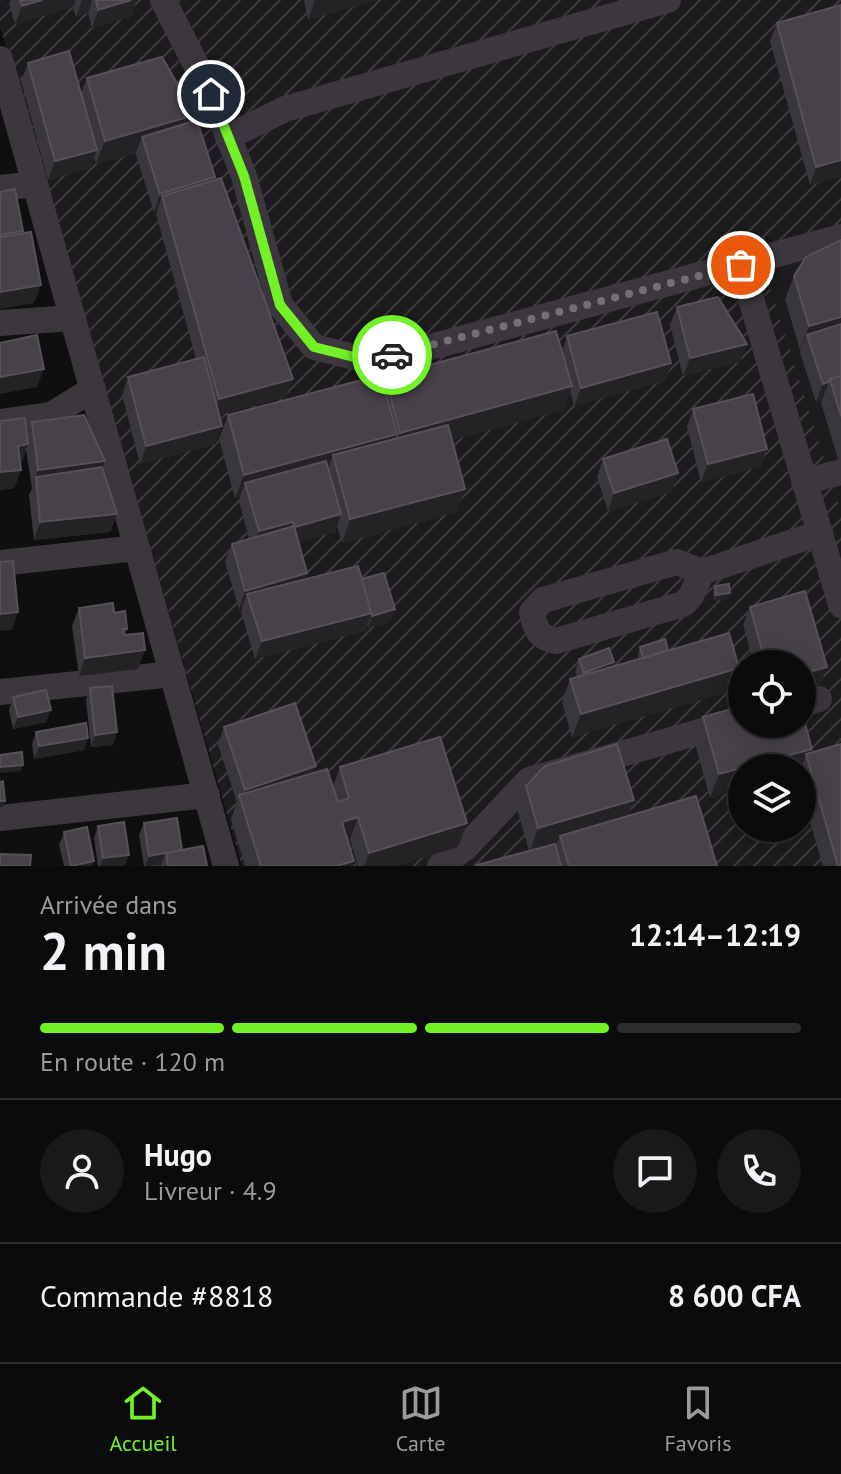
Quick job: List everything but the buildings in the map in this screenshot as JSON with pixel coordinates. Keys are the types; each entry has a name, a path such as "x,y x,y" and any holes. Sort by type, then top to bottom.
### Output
{"street":[{"path":"163,0 211,94 244,176 280,305 314,347 358,358 404,354 841,237"},
{"path":"228,137 285,109 668,0"},
{"path":"0,59 226,866"},
{"path":"0,188 35,184"},
{"path":"741,265 841,605"},
{"path":"0,323 73,318"},
{"path":"0,422 51,415 93,389"},
{"path":"804,482 841,472"},
{"path":"702,572 691,596 683,604 556,641 540,635 536,628 532,612 543,600 677,562 702,572 820,533"},
{"path":"0,563 137,548"},
{"path":"0,692 173,674"},
{"path":"440,866 465,848 529,780 728,724"},
{"path":"0,818 207,795"}],"shaded area":[{"path":"0,0 841,0 841,249 765,271 841,513 841,866 242,866 0,26"},
{"path":"841,249 841,513 839,514 765,271"}],"way so far":[{"path":"392,355 741,265"}],"route":[{"path":"211,94 244,176 280,305 314,347 358,358 392,355"}]}
